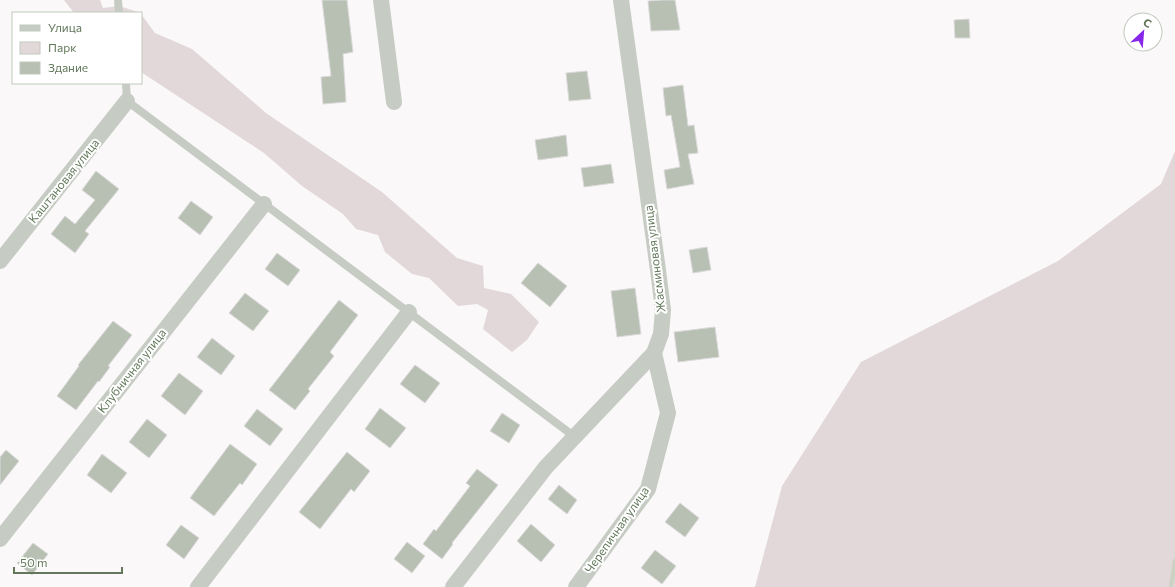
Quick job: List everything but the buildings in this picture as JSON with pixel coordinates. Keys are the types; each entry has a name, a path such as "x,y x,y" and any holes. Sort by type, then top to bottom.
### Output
{"street":[{"path":"381,0 394,102"},
{"name":"Жасминовая улица","path":"453,587 546,467 654,353 661,334 663,310 621,0"},
{"name":"Каштановая улица","path":"0,260 127,101"},
{"name":"Клубничная улица","path":"0,539 264,204"},
{"path":"198,587 409,312"},
{"name":"Черепичная улица","path":"576,587 648,490 668,413 654,353"}],"lane":[{"path":"118,0 119,12"},
{"path":"126,84 127,101 575,437"}],"green space":[{"path":"64,0 100,0 103,8 119,6 138,12 73,12"},
{"path":"142,15 155,33 192,49 266,113 382,192 457,258 483,266 484,288 511,294 539,322 527,340 512,352 483,329 488,310 477,304 458,306 429,278 412,274 385,252 378,235 356,229 343,214 302,186 264,153 142,73"},
{"path":"1175,151 1175,587 755,587 782,486 861,362 1058,261 1161,184"}],"waterway":[{"path":"1171,587 1175,561"}]}
